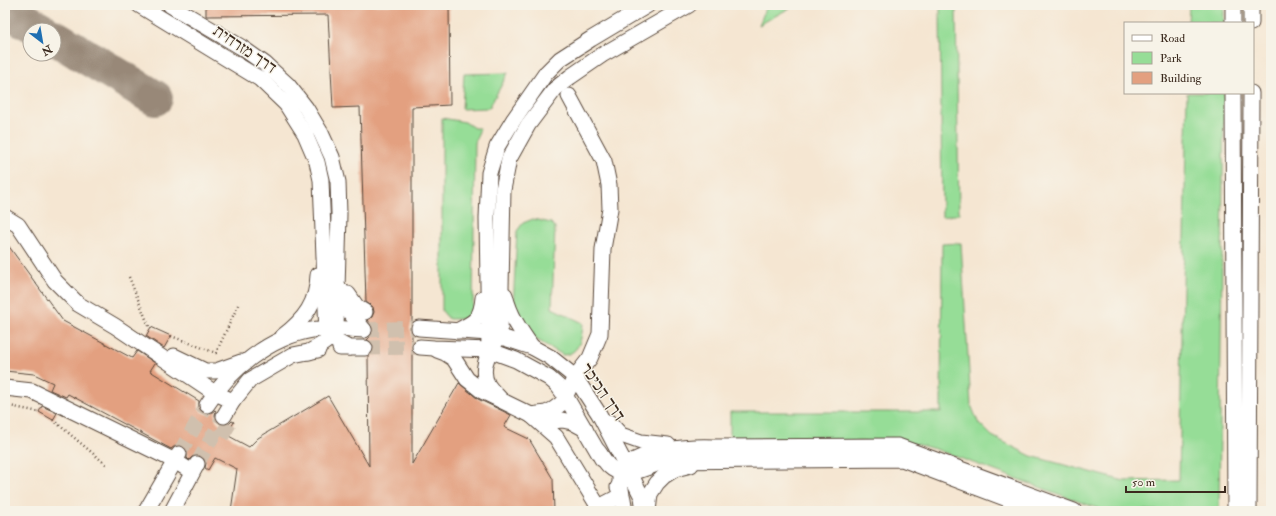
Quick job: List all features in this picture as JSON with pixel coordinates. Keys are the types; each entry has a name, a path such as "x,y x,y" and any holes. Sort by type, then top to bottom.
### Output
{"lane":[{"path":"170,5 241,47 265,64 288,85 306,108 321,133 332,157 338,182 338,252 340,289 347,309 364,330 331,332 311,330 274,343"},
{"path":"494,335 487,218 489,173 497,147 514,119 546,73 560,59 590,38 648,5"},
{"path":"585,429 572,422 562,420 544,422 500,400 488,384 484,374 494,335 501,269 503,190 509,159 528,125 555,89 570,77 602,56 689,5"},
{"path":"1233,5 1233,22"},
{"path":"1251,5 1251,22"},
{"name":"דרך מזרחית","path":"145,6 260,79 286,104 305,134 317,162 321,180"},
{"path":"1233,94 1235,511"},
{"path":"1249,511 1251,94"},
{"path":"531,415 546,413 562,403 575,377 590,358 600,334 603,250 610,208 610,185 604,161 569,96"},
{"path":"321,180 331,332 349,348"},
{"path":"211,399 235,370 293,328 305,316 312,306 317,289 321,180"},
{"path":"5,217 18,225 55,281 78,304 115,326 205,371 216,371 255,356"},
{"path":"457,331 471,324 476,320 481,312 484,278 484,237 487,218"},
{"path":"338,252 342,274 349,297 357,307 365,312"},
{"path":"309,352 331,332 338,252"},
{"path":"501,269 508,309 532,347"},
{"path":"115,326 211,399 233,401"},
{"name":"דרך הכיכר","path":"419,328 494,335 532,347 550,357 575,377 599,414 626,470 642,497 644,511"},
{"path":"224,416 233,401 250,380 293,354 349,348 365,348"},
{"name":"דרך הכיכר","path":"500,400 482,391 467,379 454,359 446,353 427,348 489,350 516,360 550,378 566,397 598,451 622,495 625,511"},
{"path":"550,378 567,379 575,377"},
{"path":"5,388 32,391 177,458 194,468 172,511"},
{"path":"599,414 621,436 641,442 689,447 898,446 1074,511"},
{"path":"531,415 556,437 598,506 622,495 620,479 626,470 652,453 689,447"},
{"path":"598,451 610,467 617,472 665,461 902,459 1039,511"},
{"path":"146,511 177,458"},
{"path":"648,511 650,494 657,483 664,476 675,469 712,460"}],"path":[{"path":"129,277 150,329"},
{"path":"170,336 216,353 240,303"},
{"path":"5,405 39,412"},
{"path":"53,420 108,466"}],"green space":[{"path":"767,5 795,5 759,25"},
{"path":"940,5 956,5 959,214 942,217"},
{"path":"1189,5 1224,5 1224,22 1188,22"},
{"path":"508,73 489,108 462,109 464,74"},
{"path":"1187,94 1224,94 1219,511 1102,510 935,449 912,443 730,439 730,412 941,412 942,244 961,243 971,405 978,422 992,436 1031,456 1124,481 1179,480"},
{"path":"442,118 465,122 474,128 480,128 475,143 473,312 466,319 449,319 442,311"},
{"path":"533,219 551,223 555,227 552,308 583,323 579,344 573,352 569,354 563,355 532,337 513,307 517,231 523,223"}],"building":[{"path":"206,5 449,5 450,105 412,107 412,322 410,328 412,333 412,464 459,383 478,399 511,415 504,427 529,439 553,479 554,511 231,511 237,469 215,458 208,470 205,468 206,463 202,456 196,455 189,460 187,458 187,450 183,446 175,446 171,449 68,394 66,397 50,390 53,383 34,374 5,371 5,241 63,321 132,358 137,351 155,363 150,371 199,401 199,408 202,412 207,414 215,410 216,420 220,424 224,425 229,424 232,421 234,422 227,435 249,447 258,438 328,396 369,466 368,356 373,353 374,348 373,343 367,340 372,335 373,330 368,320 372,317 374,312 373,307 366,302 360,107 333,108 328,15 206,16"},
{"path":"151,327 171,336 164,348 146,336"},
{"path":"42,406 57,413 53,420 39,412"}],"taxiway":[{"path":"5,9 28,22"},
{"path":"62,42 155,98"}],"tunnel":[{"path":"364,330 419,328"},
{"path":"365,348 420,347"},
{"path":"179,454 207,405"},
{"path":"197,464 224,416"},
{"path":"219,426 234,435"}]}
